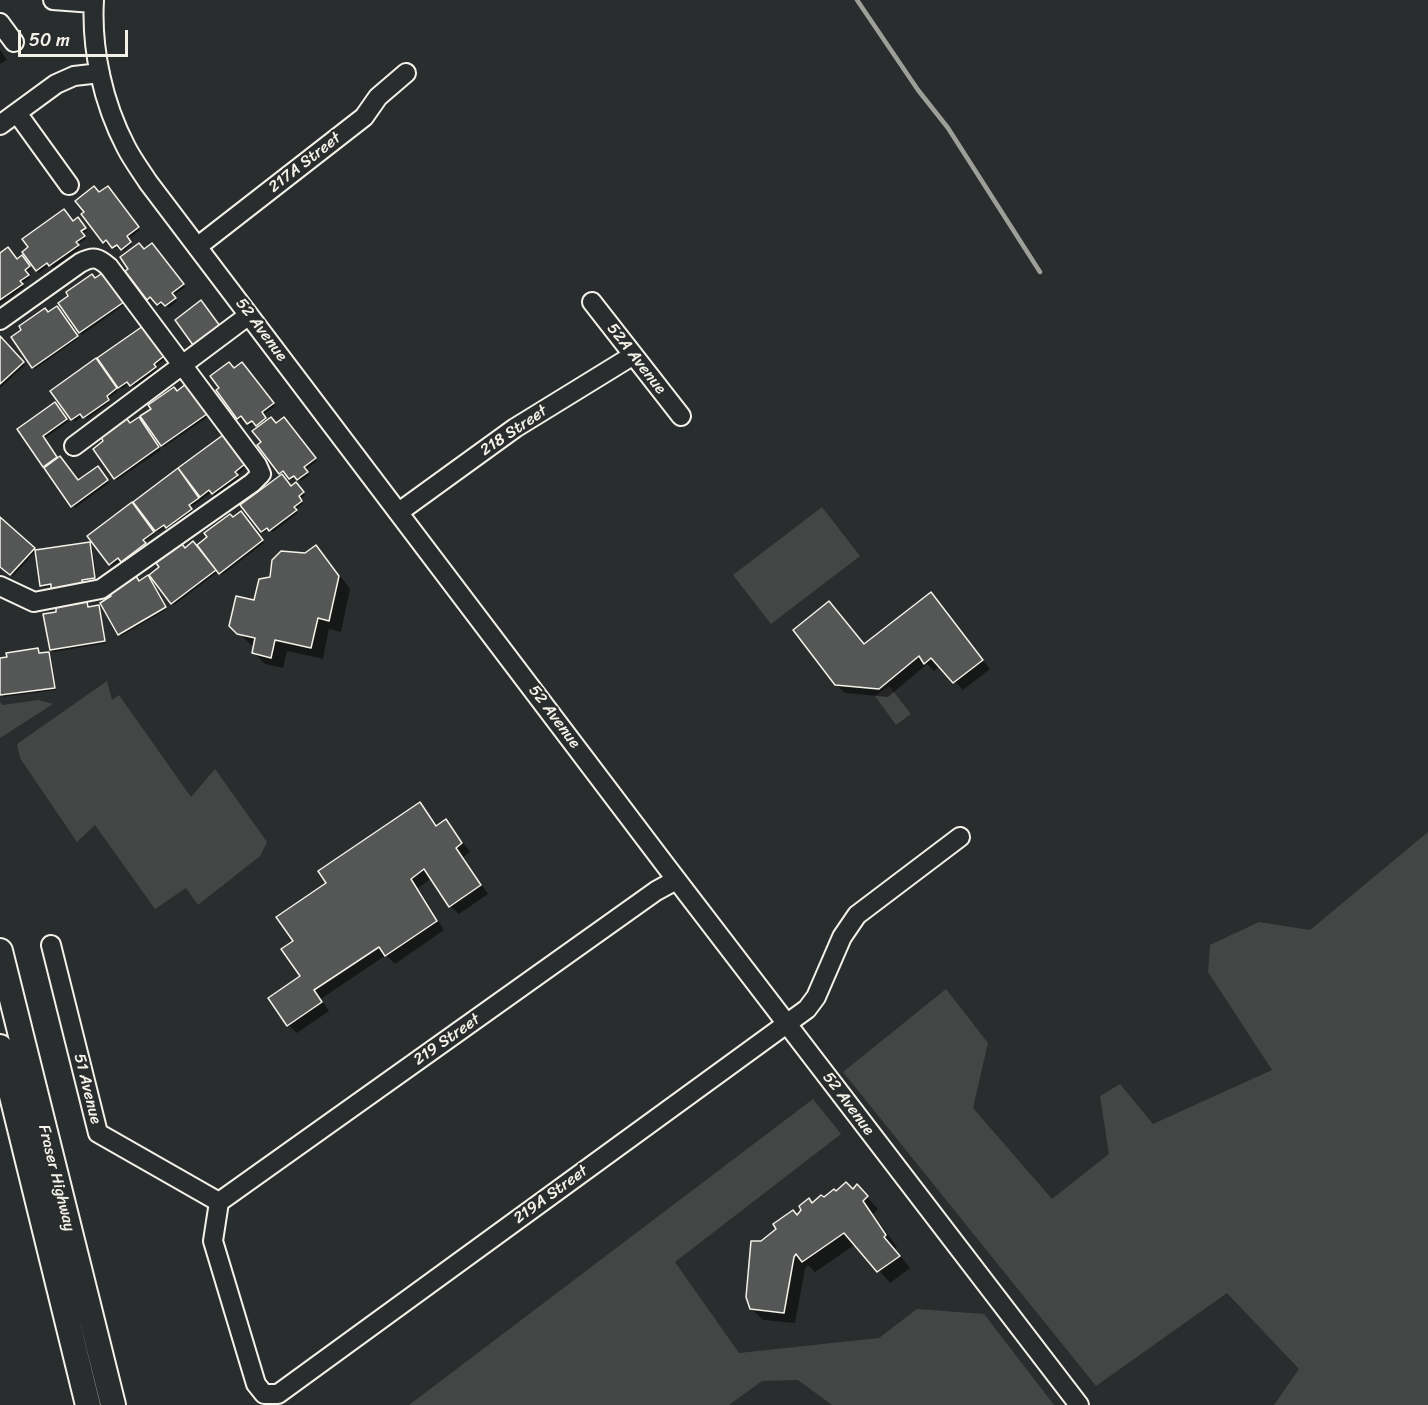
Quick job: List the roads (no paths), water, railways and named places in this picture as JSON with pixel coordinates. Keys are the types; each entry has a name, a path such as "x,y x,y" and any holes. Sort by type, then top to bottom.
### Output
{"main road":[{"name":"Fraser Highway","path":"0,951 113,1405"},
{"name":"Fraser Highway","path":"0,1047 88,1405"}],"street":[{"path":"53,0 93,2"},
{"name":"52 Avenue","path":"93,2 96,55 107,102 126,147 148,182 676,880 1079,1405"},
{"path":"0,23 14,42"},
{"path":"0,125 56,84 74,76 100,73"},
{"name":"217A Street","path":"197,247 364,117 378,97 406,73"},
{"path":"17,113 69,185"},
{"path":"0,320 80,263 91,257 100,258 184,365 257,465 261,474 252,483 100,589 34,602 0,586"},
{"name":"52A Avenue","path":"592,302 681,416"},
{"path":"74,447 249,315"},
{"name":"218 Street","path":"399,512 515,428 633,356"},
{"name":"219A Street","path":"219,1202 213,1241 256,1384 264,1394 278,1394 807,1009 816,997 842,937 857,915 960,837"},
{"name":"219 Street","path":"219,1202 646,898 676,880"},
{"name":"51 Avenue","path":"51,945 98,1133 219,1202"}],"waterway":[{"path":"857,0 918,90 948,128 1040,272"}]}
